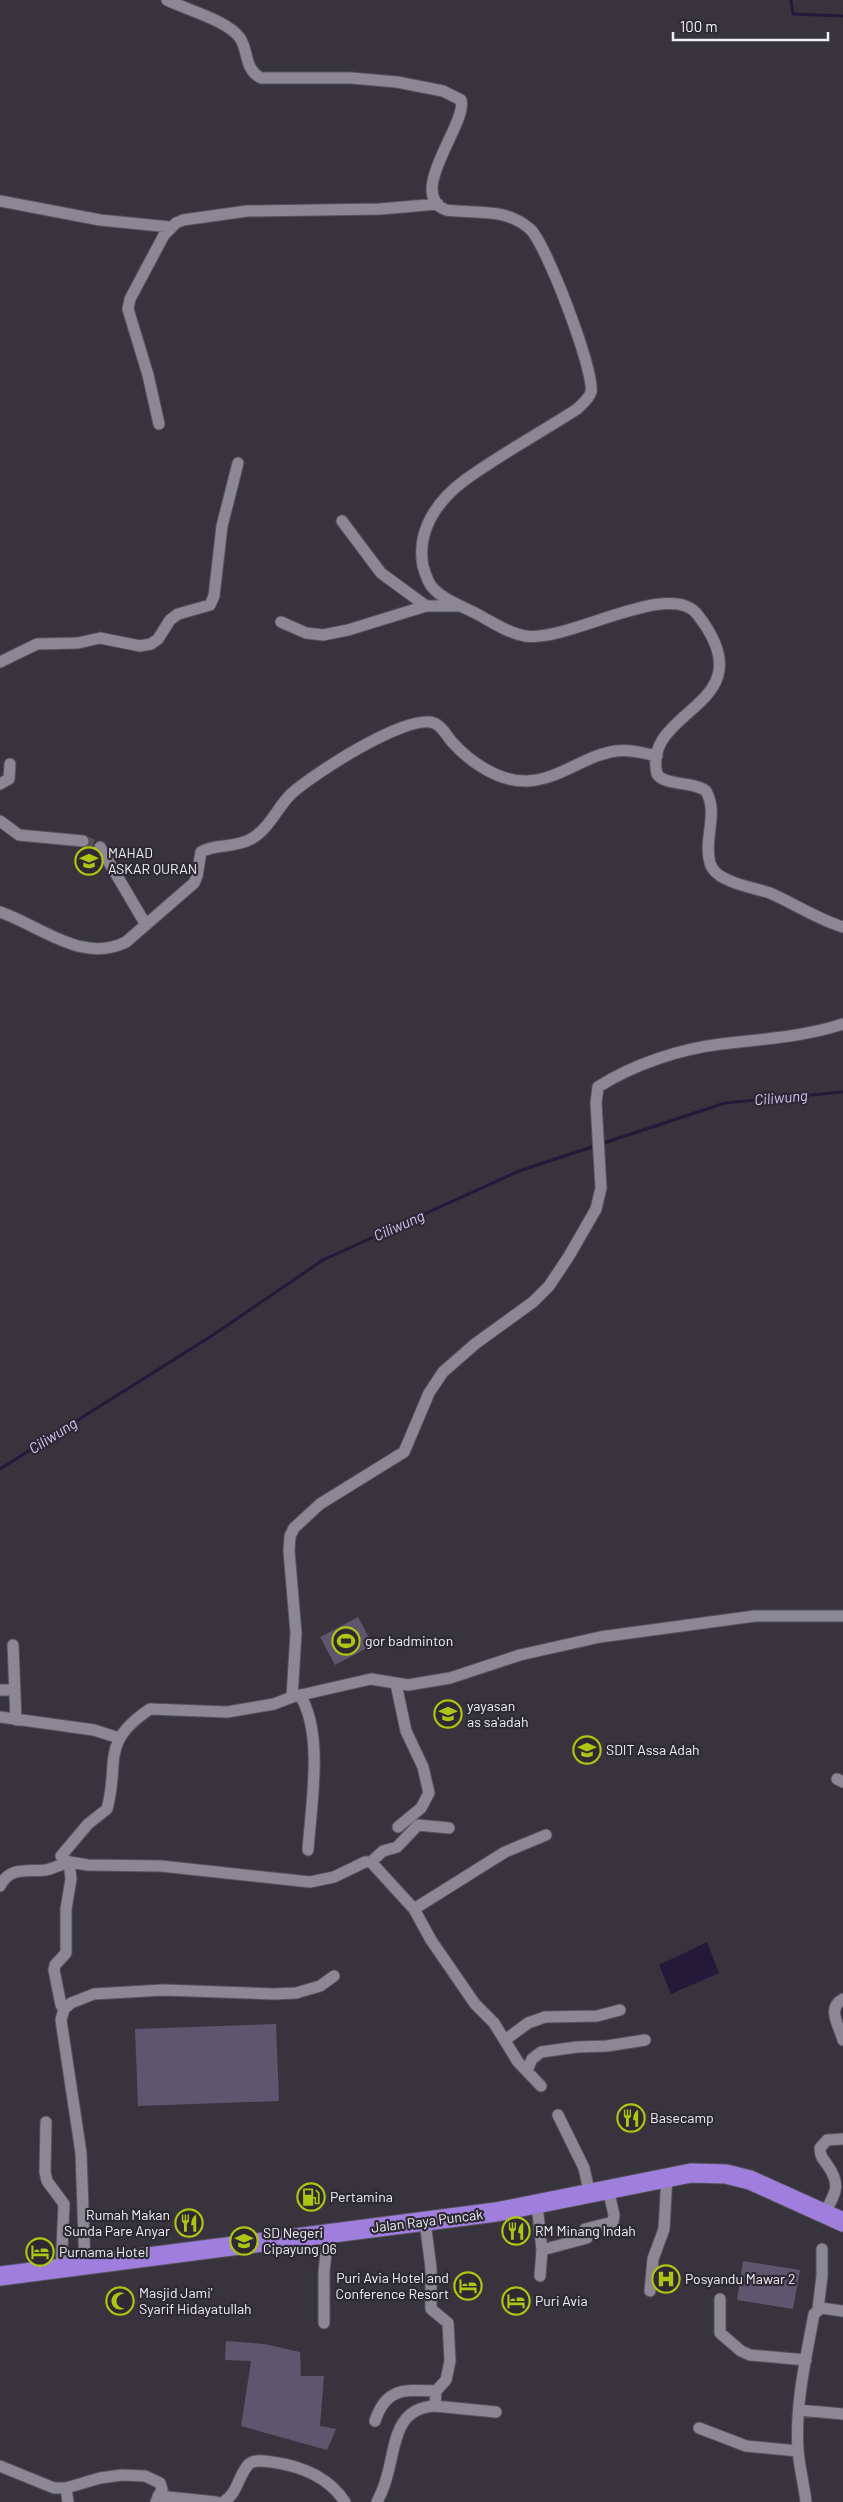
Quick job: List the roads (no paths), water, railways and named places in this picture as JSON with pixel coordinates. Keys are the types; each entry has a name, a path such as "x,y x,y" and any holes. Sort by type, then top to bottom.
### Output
{"highway":[{"name":"Jalan Raya Puncak","path":"0,2276 86,2267 424,2222 538,2205 667,2176 709,2173 742,2178 843,2222"}],"street":[{"path":"167,0 213,20 233,32 240,38 252,71 261,78 352,78 397,82 443,91 462,102 460,114 442,152 434,176 433,188 438,204 443,209 453,211 497,213 510,216 531,230 556,277 586,364 591,386 589,396 577,409 474,474 450,493 433,514 422,544 422,559 427,579 438,593 507,630 533,637 562,632 651,605 677,604 694,610 710,636 720,659 720,672 718,681 709,693 667,734 657,756 656,769 659,777 669,782 696,786 706,791 712,818 709,859 713,869 724,878 770,894 813,916 843,927"},
{"path":"0,201 100,220 170,227"},
{"path":"159,424 146,368 128,309 130,299 170,227 183,220 241,211 390,208 438,204"},
{"path":"0,662 37,644 78,643 100,638 140,646 150,644 158,639 170,620 178,614 210,605 214,596 222,526 238,463"},
{"path":"342,521 381,573 426,606"},
{"path":"281,622 306,633 323,635 348,630 426,606 462,606"},
{"path":"0,912 66,942 91,950 102,950 118,946 146,925 194,883 198,876 201,852 234,846 251,839 265,827 289,796 308,780 376,740 409,725 426,722 435,724 453,744 482,767 497,775 520,781 549,777 614,751 640,752 657,756"},
{"path":"0,784 9,779 10,764"},
{"path":"0,821 20,835 83,842"},
{"path":"100,847 146,925"},
{"path":"308,1850 312,1742 309,1715 296,1696 296,1633 289,1551 290,1536 294,1528 305,1516 327,1499 400,1456 407,1448 429,1393 443,1372 475,1344 533,1302 549,1286 570,1256 596,1208 601,1188 596,1103 598,1087 612,1078 645,1064 692,1049 782,1039 843,1024"},
{"path":"449,1828 418,1825 397,1847 382,1851 371,1862 365,1862 334,1878 310,1882 161,1866 88,1865 69,1862 61,1856 88,1824 106,1809 112,1754 119,1738 150,1709 227,1712 274,1704 296,1696 371,1679 396,1684 416,1684 450,1678 520,1655 600,1637 755,1616 843,1616"},
{"path":"13,1645 16,1720"},
{"path":"396,1684 406,1731 423,1767 429,1793 421,1808 398,1827"},
{"path":"0,1690 14,1690"},
{"path":"0,1717 94,1730 119,1738"},
{"path":"414,1909 505,1852 546,1835"},
{"path":"0,1886 4,1877 10,1872 47,1870 69,1862"},
{"path":"64,2009 61,2006 54,1965 66,1953 66,1909 71,1879 69,1862"},
{"path":"371,1862 414,1909 442,1956 475,2004 494,2022 504,2040 527,2071 541,2086"},
{"path":"86,2267 82,2153 61,2020 64,2009 78,1999 108,1992 163,1990 296,1993 320,1986 334,1976"},
{"path":"843,1999 835,2005 834,2010 843,2040"},
{"path":"504,2040 528,2023 546,2017 597,2016 620,2010"},
{"path":"527,2071 532,2059 541,2052 577,2047 607,2046 645,2040"},
{"path":"558,2115 584,2168 588,2186"},
{"path":"46,2122 45,2172 47,2182 64,2204 61,2270"},
{"path":"824,2214 837,2186 820,2153 820,2148 827,2140 843,2139"},
{"path":"650,2292 654,2259 664,2229 667,2176"},
{"path":"542,2250 587,2238 585,2228 612,2222 614,2215 608,2189"},
{"path":"538,2205 542,2250 540,2276"},
{"path":"424,2222 432,2268 431,2309 448,2323 450,2361 446,2380 436,2391 435,2406"},
{"path":"324,2323 326,2290 324,2272 328,2234"},
{"path":"806,2502 798,2451 799,2410 814,2314 818,2309 822,2276 822,2249"},
{"path":"720,2299 720,2333 741,2351 750,2355 806,2360"},
{"path":"818,2309 843,2311"},
{"path":"375,2421 383,2402 394,2394 409,2390 436,2391"},
{"path":"377,2502 387,2476 394,2440 404,2420 421,2407 435,2406 496,2412"},
{"path":"799,2410 843,2414"},
{"path":"699,2428 746,2446 798,2451"},
{"path":"223,2502 230,2498 250,2464 259,2460 296,2466 332,2486 345,2502"},
{"path":"0,2466 48,2486 66,2488 100,2478 135,2474 154,2478 160,2483 162,2488 157,2499 216,2502"},
{"path":"66,2488 68,2502"}],"waterway":[{"path":"791,0 793,14 843,16"},
{"name":"Ciliwung","path":"0,1469 213,1335 323,1260 519,1171 725,1103 843,1092"}],"tunnel":[{"path":"83,841 100,847"}],"place":[{"name":"MAHAD ASKAR QURAN","path":"89,861"},
{"name":"gor badminton","path":"346,1641"},
{"name":"yayasan as sa'adah","path":"448,1714"},
{"name":"SDIT Assa Adah","path":"587,1750"},
{"name":"Basecamp","path":"631,2118"},
{"name":"Pertamina","path":"311,2197"},
{"name":"Rumah Makan Sunda Pare Anyar","path":"189,2223"},
{"name":"RM Minang Indah","path":"516,2231"},
{"name":"SD Negeri Cipayung 06","path":"244,2241"},
{"name":"Purnama Hotel","path":"40,2252"},
{"name":"Posyandu Mawar 2","path":"666,2279"},
{"name":"Puri Avia Hotel and Conference Resort","path":"468,2286"},
{"name":"Masjid Jami' Syarif Hidayatullah","path":"120,2301"},
{"name":"Puri Avia","path":"516,2301"}]}
